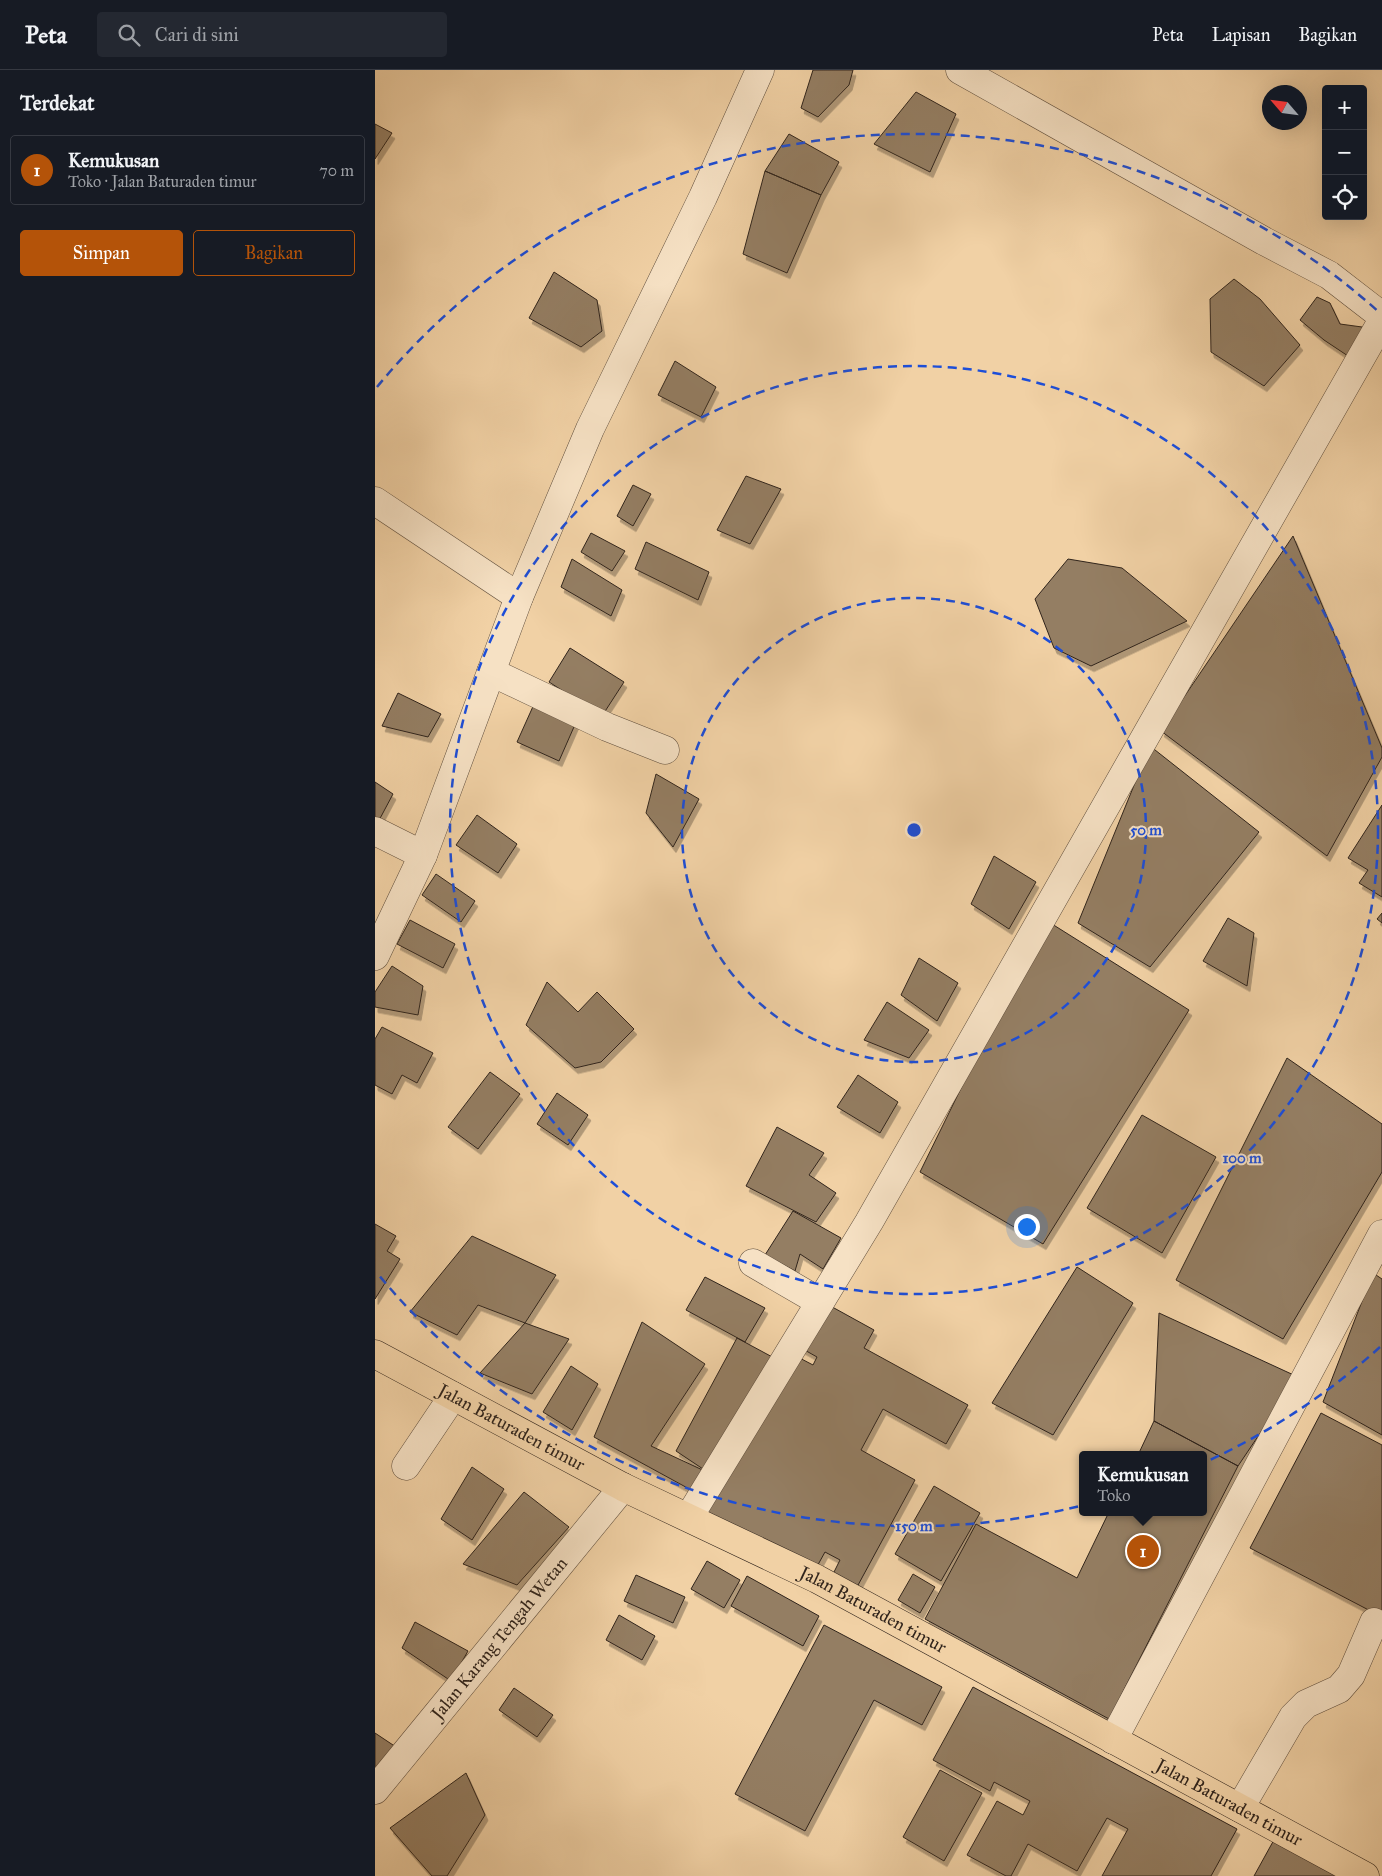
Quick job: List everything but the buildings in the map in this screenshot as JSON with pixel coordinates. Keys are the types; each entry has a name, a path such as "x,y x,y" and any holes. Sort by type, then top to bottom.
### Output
{"main road":[{"name":"Jalan Baturaden timur","path":"375,1354 623,1486 817,1579 1365,1876"}],"street":[{"path":"375,956 423,855 519,597 590,429 703,197 760,70"},
{"path":"960,70 1264,241 1329,275 1382,316"},
{"path":"689,1517 869,1222 1382,321"},
{"path":"375,501 519,597"},
{"path":"491,672 607,727 665,750"},
{"path":"375,831 423,855"},
{"path":"1113,1740 1382,1234"},
{"path":"753,1263 820,1302"},
{"path":"406,1466 453,1396"},
{"name":"Jalan Karang Tengah Wetan","path":"375,1790 623,1486"},
{"path":"1240,1808 1293,1717 1306,1704 1339,1689 1351,1675 1373,1622"}],"place":[{"name":"Kemukusan","path":"1143,1551"}]}
